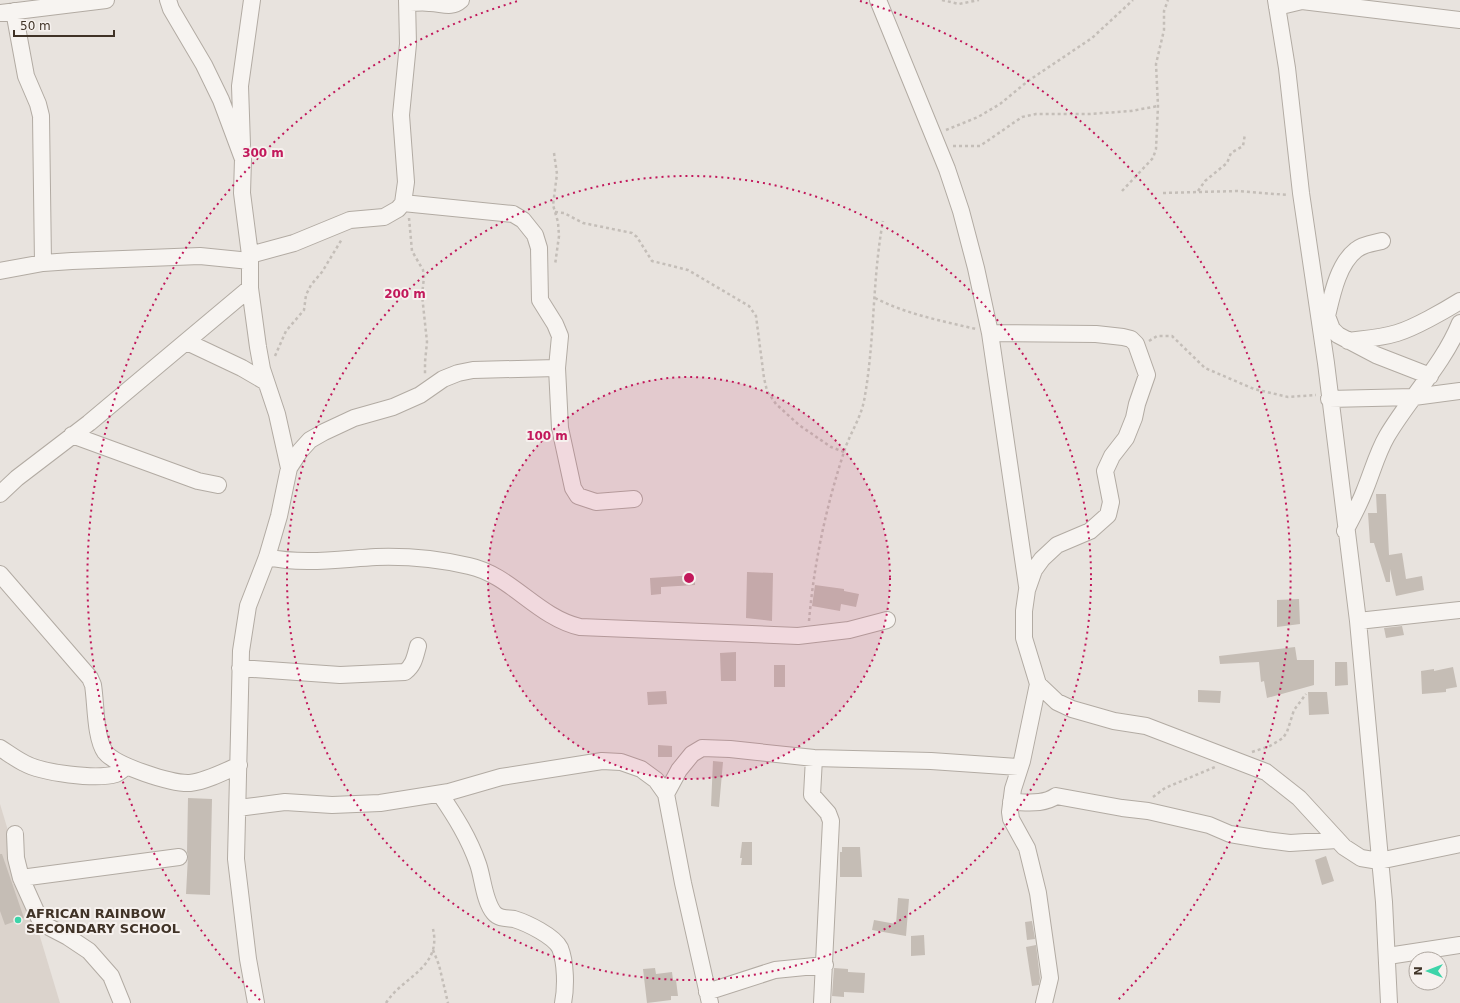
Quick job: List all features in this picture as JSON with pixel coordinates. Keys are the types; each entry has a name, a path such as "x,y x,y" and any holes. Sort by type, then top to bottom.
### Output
{"street":[{"path":"43,263 41,116 38,104 26,76 7,12 106,0"},
{"path":"168,0 171,9 204,65 221,100 243,159"},
{"path":"252,0 240,86 243,159 242,193 250,258 250,288 264,375 277,414 289,468"},
{"path":"406,204 406,182 401,140 401,115 408,44 407,1 448,6 454,5 461,0"},
{"path":"878,0 936,142 961,211 976,268 990,333 1026,572 1027,590"},
{"path":"1389,1003 1388,956 1358,621 1345,531 1329,396 1323,316 1300,193 1287,68 1277,3 1302,1 1460,20"},
{"path":"0,270 43,263 200,256 250,258 294,243 338,224 356,219 384,217 406,204 513,214 523,220 535,235 539,248 540,300 555,324 560,336 557,368 560,428 573,488 578,496 596,502 634,499"},
{"path":"1323,316 1348,258 1360,247 1382,241"},
{"path":"0,494 16,478 72,435 187,342 250,288"},
{"path":"1348,341 1377,338 1398,333 1444,311 1460,301"},
{"path":"1323,316 1338,336 1376,355 1430,376"},
{"path":"1345,531 1364,492 1372,468 1387,436 1430,376 1454,338 1460,323"},
{"path":"990,333 1096,334 1131,339 1138,349 1147,377 1126,438 1112,456 1105,471 1111,502 1108,515 1090,531 1057,545 1042,559 1034,570 1027,590 1024,611 1024,638 1038,684 1057,702 1072,709 1114,720 1146,726 1266,772 1299,798 1337,840 1351,853 1361,858 1379,861 1460,844"},
{"path":"187,342 242,368 264,375"},
{"path":"256,1003 239,894 236,859 240,668 244,622 248,606 267,557 279,516 289,468 300,451 310,440 324,432 354,418 393,407 420,395 442,379 458,373 473,370 557,368"},
{"path":"1329,396 1414,397 1460,391"},
{"path":"72,435 198,481 218,485"},
{"path":"267,557 284,560 378,557 417,559 470,566 492,574 555,617 568,624 580,627 714,634 808,635 849,630 887,620"},
{"path":"0,574 90,678 93,685 99,737 104,751 113,760 126,767 182,783 190,783 239,766"},
{"path":"1358,621 1460,610"},
{"path":"240,668 340,675 405,672 415,660 418,646"},
{"path":"1038,684 1011,802 1011,819 1027,848 1044,931 1050,978 1044,1003"},
{"path":"0,748 24,764 47,771 83,775 108,775 117,773 126,767"},
{"path":"666,794 679,770 692,754 702,748 730,749 814,758 931,761 1019,768"},
{"path":"814,758 812,795 828,813 831,821 822,1003"},
{"path":"238,808 285,802 332,805 380,803 440,794 501,777 602,762 621,762 641,769 656,780 666,794 683,883 709,997 776,970 825,965"},
{"path":"440,794 456,817 470,845 479,866 483,886 494,913 500,917 513,919 538,930 548,937 560,949 565,977 563,1003"},
{"path":"1011,802 1050,801 1056,796 1122,808 1148,811 1210,825 1230,834 1266,840 1290,842 1337,840"},
{"path":"14,834 16,858 21,878 38,918 43,924 68,937 93,956 111,976 122,1003"},
{"path":"21,878 179,857"},
{"path":"1388,956 1460,945"}],"path":[{"path":"942,0 959,4 979,0"},
{"path":"936,142 955,125 986,113 1000,104 1028,81 1092,38 1133,0"},
{"path":"1122,191 1153,158 1156,149 1158,106 1156,64 1164,30 1164,11 1168,0"},
{"path":"936,142 980,146 1022,117 1036,114 1090,114 1131,111 1158,106"},
{"path":"1197,191 1205,181 1227,163 1231,153 1243,146 1245,134"},
{"path":"554,154 557,174 553,205 558,222 559,236 555,269"},
{"path":"1163,193 1237,191 1279,195 1300,193"},
{"path":"406,204 412,251 423,270 424,277 422,294 427,342 425,376 429,389"},
{"path":"555,212 564,213 583,224 632,233 637,237 647,256 652,261 688,270 749,306 756,316 764,378 768,391 776,404 786,415 823,442 844,452"},
{"path":"264,375 286,331 304,310 306,295 311,285 322,272 356,219"},
{"path":"808,635 820,535 844,452 860,417 864,401 875,298 877,261 883,221"},
{"path":"875,298 888,305 909,312 990,333"},
{"path":"1138,349 1157,336 1172,336 1206,368 1254,389 1288,397 1329,396"},
{"path":"1149,799 1166,788 1232,759 1270,746 1283,738 1287,732 1294,710 1306,694"},
{"path":"386,1003 395,992 420,971 435,945 433,929"},
{"path":"433,950 439,964 448,1003"}],"shaded area":[{"name":"AFRICAN RAINBOW SECONDARY SCHOOL","path":"0,804 60,1003 0,1003"}],"building":[{"path":"1376,494 1386,494 1389,555 1402,553 1406,579 1422,576 1424,590 1396,596 1390,569 1390,582 1386,582 1374,543 1370,543 1368,513 1377,513"},
{"path":"747,572 773,573 772,621 746,618"},
{"path":"695,575 695,585 661,587 661,594 651,595 650,578"},
{"path":"815,585 844,589 844,591 859,594 856,607 841,604 840,611 812,606"},
{"path":"1299,599 1300,624 1277,627 1277,600"},
{"path":"1402,626 1404,635 1386,638 1384,628"},
{"path":"1295,647 1297,660 1314,660 1314,685 1267,698 1264,681 1261,682 1259,662 1220,664 1219,656"},
{"path":"736,652 736,681 721,681 720,653"},
{"path":"1335,662 1347,662 1348,685 1335,686"},
{"path":"774,665 785,665 785,687 774,687"},
{"path":"1453,667 1457,687 1446,689 1446,692 1422,694 1421,671 1434,669 1434,671"},
{"path":"1198,690 1221,691 1220,703 1198,702"},
{"path":"666,691 667,704 648,705 647,692"},
{"path":"1308,692 1327,692 1329,714 1309,715"},
{"path":"658,745 672,746 672,757 658,757"},
{"path":"713,761 723,762 719,807 711,806"},
{"path":"188,798 212,799 210,895 186,894 188,856"},
{"path":"742,842 752,842 752,865 741,865 742,858 740,858"},
{"path":"842,847 860,847 862,877 840,877 840,852 842,852"},
{"path":"0,854 2,854 24,918 5,925 0,911"},
{"path":"1326,856 1334,881 1322,885 1315,860"},
{"path":"898,898 909,899 906,936 872,930 874,920 896,924"},
{"path":"1032,921 1035,939 1027,940 1025,922"},
{"path":"924,935 925,955 911,956 911,936"},
{"path":"1036,945 1040,978 1039,985 1032,986 1026,947"},
{"path":"655,968 656,974 672,972 673,980 676,980 678,996 671,996 671,1000 647,1003 643,969"},
{"path":"834,968 848,969 848,972 865,973 864,993 844,992 844,997 832,996"}],"place":[{"name":"AFRICAN RAINBOW SECONDARY SCHOOL","path":"18,920"}]}
